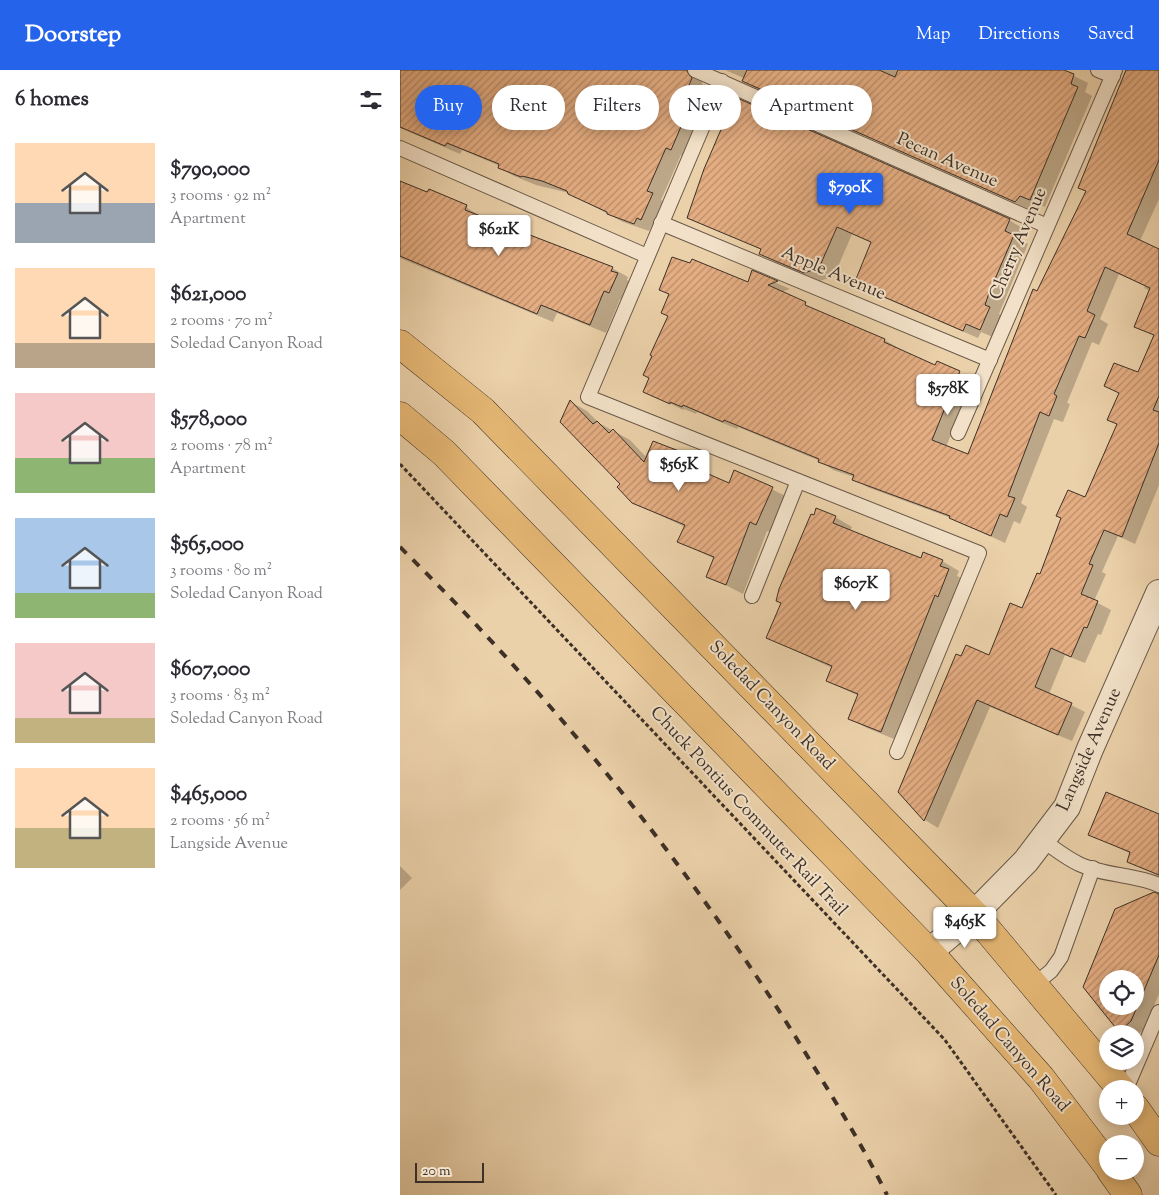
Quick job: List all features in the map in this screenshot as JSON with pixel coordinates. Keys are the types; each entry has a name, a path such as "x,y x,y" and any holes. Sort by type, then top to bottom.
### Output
{"main road":[{"name":"Soledad Canyon Road","path":"400,344 483,411 974,914 1035,984 1114,1080"},
{"name":"Soledad Canyon Road","path":"400,416 444,453 929,952 1041,1078 1099,1154"},
{"path":"1144,1121 1159,1142"},
{"path":"1117,1180 1128,1195"}],"street":[{"name":"Langside Avenue","path":"929,952 974,914 1026,861 1067,808 1090,748 1159,593"}],"lane":[{"name":"Pecan Avenue","path":"695,70 1047,226"},
{"path":"1098,70 1114,73"},
{"name":"Cherry Avenue","path":"958,433 1114,73"},
{"path":"722,82 588,397 979,554 897,752"},
{"path":"400,148 648,256"},
{"name":"Apple Avenue","path":"661,223 990,360"},
{"path":"752,596 798,481"},
{"path":"1042,840 1079,864 1147,879 1159,885"},
{"path":"1035,984 1051,971 1061,957 1094,868"},
{"path":"1130,1080 1159,1012"}],"path":[{"name":"Chuck Pontius Commuter Rail Trail","path":"400,464 945,1040 1056,1195"}],"building":[{"path":"400,70 686,70 692,78 689,85 669,85 669,130 680,130 671,150 666,148 647,191 653,193 641,220 637,218 634,224 607,214 607,212 568,194 567,191 542,181 521,177 498,168 499,164 447,143 445,146 400,127"},
{"path":"747,70 879,70 895,77 898,70 1064,70 1074,74 1071,84 1078,87 1030,200 1020,196 1015,202 853,130 872,130 872,85 751,85 742,81"},
{"path":"1126,70 1159,70 1159,160 1127,234 1159,249 1159,396 1153,410 1159,412 1159,443 1122,537 1104,530 1089,564 1093,565 1081,594 1098,601 1087,628 1084,627 1071,657 1051,648 1035,687 1072,703 1058,735 977,700 924,821 898,792 956,654 961,656 966,645 989,655 1010,603 1022,608 1037,573 1040,574 1061,518 1056,516 1068,490 1085,497 1117,424 1107,420 1119,393 1104,386 1114,363 1138,372 1154,335 1134,327 1150,288 1105,267 1087,311 1095,315 1085,338 1079,336 1054,394 1057,396 1049,416 1040,412 1008,496 1015,498 1007,517 1000,514 991,536 949,518 950,516 852,480 854,475 818,462 819,459 724,420 723,422 683,405 682,407 670,402 670,404 643,392 649,378 643,375 668,316 661,313 669,294 659,290 672,257 690,263 692,259 748,282 752,270 778,281 768,285 806,302 805,305 885,339 884,342 935,365 937,361 960,371 932,440 968,454 1033,289 1037,291 1086,191 1078,188"},
{"path":"741,100 751,104 751,130 809,130 1010,219 1005,231 1014,235 989,293 985,305 990,307 980,330 966,324 963,331 854,284 871,242 837,227 819,268 804,273 759,254 761,249 687,218 704,169 721,130 741,130"},
{"path":"400,181 427,192 429,189 467,205 465,210 613,267 611,271 618,273 609,293 604,291 590,325 541,305 537,314 400,256"},
{"path":"570,400 593,424 597,421 609,433 613,429 644,462 653,441 692,456 688,465 729,483 734,470 773,487 756,525 750,522 726,585 706,577 714,557 677,542 685,525 632,503 617,487 620,484 560,422"},
{"path":"816,508 836,516 833,523 921,558 923,552 943,560 940,566 949,569 938,597 935,595 881,732 848,719 858,694 826,681 832,666 766,638 781,603 776,601 779,589 811,514 814,515"},
{"path":"1106,792 1159,814 1159,875 1127,862 1130,852 1088,835"},
{"path":"1154,892 1159,894 1159,955 1144,990 1144,970 1099,970 1099,1007 1083,987 1115,909"},
{"path":"1105,1015 1134,1015 1127,1025 1113,1025"}],"railway":[{"path":"400,547 509,661 612,780 660,842 707,905 795,1036 854,1134 887,1195"}]}
